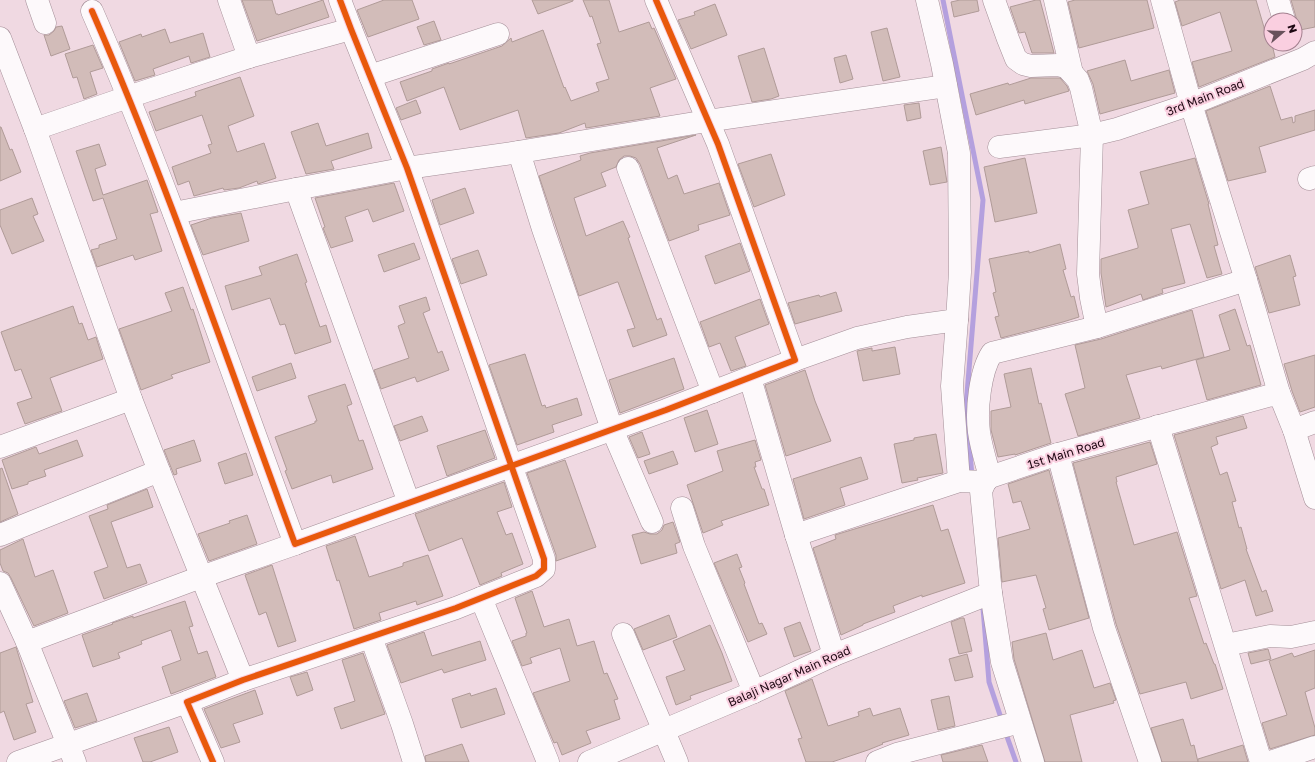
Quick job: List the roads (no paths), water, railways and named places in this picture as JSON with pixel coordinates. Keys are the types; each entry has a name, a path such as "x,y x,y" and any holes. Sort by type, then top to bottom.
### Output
{"street":[{"path":"37,0 45,22"},
{"path":"229,0 249,57"},
{"path":"18,762 72,753 187,702 243,680 456,608 536,576 544,569 544,559 407,168 340,0"},
{"path":"656,0 718,144 795,360"},
{"path":"927,0 959,153 960,272 952,386 975,481 981,491 984,595 1002,662 1010,724 1033,762"},
{"path":"994,0 1016,59 1030,66 1058,65 1066,68 1072,73"},
{"path":"1055,0 1072,73 1081,88 1092,135 1088,274 1097,327"},
{"path":"1162,0 1191,104 1246,280 1279,393 1294,430 1315,498"},
{"path":"1278,0 1282,12"},
{"path":"92,11 174,214 295,544"},
{"path":"35,129 249,57 351,29"},
{"path":"370,76 498,34"},
{"path":"0,38 35,129 132,400 243,680"},
{"name":"3rd Main Road","path":"999,147 1092,135 1117,129 1191,104 1304,52"},
{"path":"174,214 407,168 519,152 707,121 946,86"},
{"path":"519,152 543,229 612,429 652,522"},
{"path":"628,168 713,392"},
{"path":"296,189 409,503"},
{"path":"975,481 979,432 978,410 984,373 988,359 992,353 1097,327 1246,280"},
{"path":"27,642 201,577 512,466 857,338 907,327 957,320"},
{"path":"750,378 796,535 834,655"},
{"name":"1st Main Road","path":"796,535 975,481 1058,454 1279,393"},
{"path":"0,447 132,400"},
{"path":"1294,430 1315,422"},
{"path":"1158,426 1261,762"},
{"path":"1058,454 1104,628 1150,762"},
{"path":"0,535 159,471"},
{"path":"682,508 694,546 754,692"},
{"path":"0,583 27,642 72,753"},
{"name":"Balaji Nagar Main Road","path":"589,762 754,692 834,655 984,595"},
{"path":"481,598 548,762"},
{"path":"1226,645 1270,636 1291,637 1315,632"},
{"path":"623,634 676,762"},
{"path":"372,637 414,762"},
{"path":"187,702 213,762"},
{"path":"877,762 899,758 1010,724"},
{"path":"1270,762 1315,746"}],"waterway":[{"path":"943,0 983,200 966,406 972,476"},
{"path":"983,608 989,682 1002,721"},
{"path":"1005,731 1016,762"}]}
